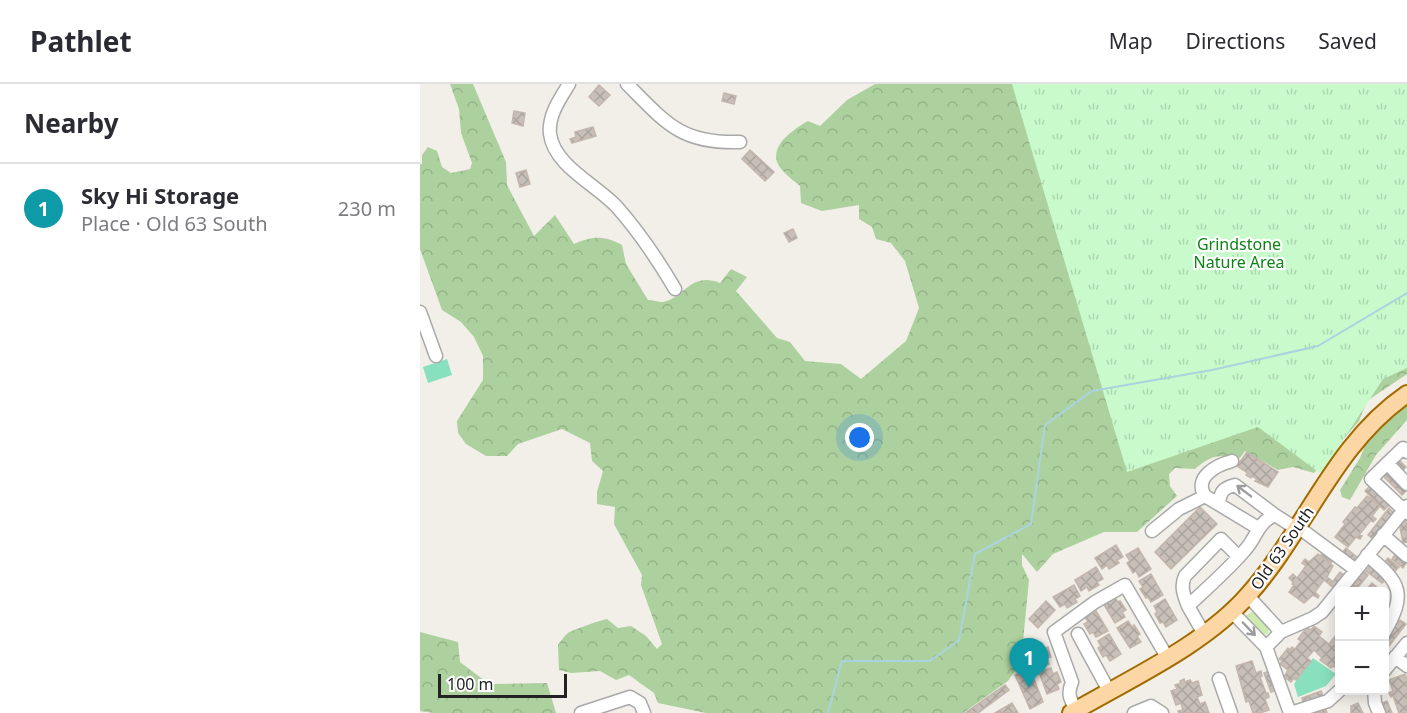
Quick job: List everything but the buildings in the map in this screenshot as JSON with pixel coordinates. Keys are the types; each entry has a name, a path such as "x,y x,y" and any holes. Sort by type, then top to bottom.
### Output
{"main road":[{"name":"Old 63 South","path":"1079,711 1204,634 1232,612 1269,572 1348,449 1371,424 1407,394"}],"street":[{"path":"569,84 551,120 550,132 556,151 570,168 614,204 662,267 675,289"},
{"path":"627,84 664,121 676,129 704,141 740,142"},
{"path":"421,318 436,356"},
{"path":"1266,648 1281,632 1322,612 1406,510 1371,480 1403,448 1407,452"},
{"path":"1232,461 1216,467 1207,474 1202,482 1202,491 1205,496 1258,528"},
{"path":"1387,463 1407,484"},
{"path":"1219,504 1221,492 1235,485 1356,570"},
{"path":"1152,531 1179,509 1205,496"},
{"path":"1188,606 1248,548 1258,528 1275,515"},
{"path":"1383,536 1407,556"},
{"path":"1204,634 1188,606 1182,588 1185,576 1221,539 1239,557"},
{"path":"1367,555 1391,574 1402,594 1399,612 1389,626"},
{"path":"1079,711 1068,696 1072,682 1054,632 1063,623 1115,590 1125,585 1167,657"},
{"path":"1248,596 1281,632"},
{"path":"1232,612 1266,648 1290,713 1328,701 1335,695"},
{"path":"1078,634 1109,691"},
{"path":"1389,665 1407,643"},
{"path":"1395,657 1407,666"},
{"path":"1219,679 1231,713"},
{"path":"1374,695 1379,713"},
{"path":"581,713 630,697 640,703 644,713"},
{"path":"1134,713 1151,706 1162,713"}],"green space":[{"path":"450,84 473,84 506,162 507,185 534,236 555,215 574,244 598,238 622,245 626,264 648,300 663,302 670,300 702,280 720,283 731,269 747,277 736,291 777,338 790,342 805,361 841,364 861,379 906,341 919,308 905,261 891,243 876,239 872,227 859,219 859,205 822,211 801,203 800,186 782,170 776,155 782,141 788,135 808,121 820,126 847,100 875,84 1407,84 1407,374 1367,401 1359,421 1314,473 1293,467 1278,470 1245,451 1240,458 1216,457 1195,469 1175,468 1169,474 1170,486 1177,496 1137,532 1104,532 1053,554 1037,572 1022,554 1022,565 1029,580 1021,662 1008,681 963,713 706,713 658,703 654,693 629,675 616,680 600,671 571,673 559,670 558,645 565,636 575,630 607,619 618,628 631,626 646,636 657,649 662,644 641,585 642,575 614,524 615,507 597,504 597,492 603,471 592,461 590,443 562,429 518,444 507,456 486,456 466,444 458,433 457,421 483,380 483,356 474,337 461,322 442,310 420,249 420,164 422,164 422,155 428,147 437,151 442,167 451,173 470,169 472,163 461,133 459,109"},
{"name":"Grindstone Nature Area","path":"1012,84 1407,84 1407,368 1383,379 1321,474 1258,427 1127,472"},
{"path":"447,359 452,375 428,383 423,367"},
{"path":"1407,404 1407,420 1376,455 1350,500 1342,497 1340,490 1360,458 1368,438"},
{"path":"1251,612 1257,614 1269,627 1268,634 1261,635 1247,620 1246,616"},
{"path":"420,632 458,642 460,662 489,684 547,683 556,713 433,713 420,711"},
{"path":"1313,658 1335,673 1326,686 1298,697 1294,684"}],"waterway":[{"path":"828,713 842,661 930,661 959,640 975,554 1031,524 1045,425 1092,391 1212,370 1318,346 1407,293"}],"place":[{"name":"Sky Hi Storage","path":"1029,688"}]}
